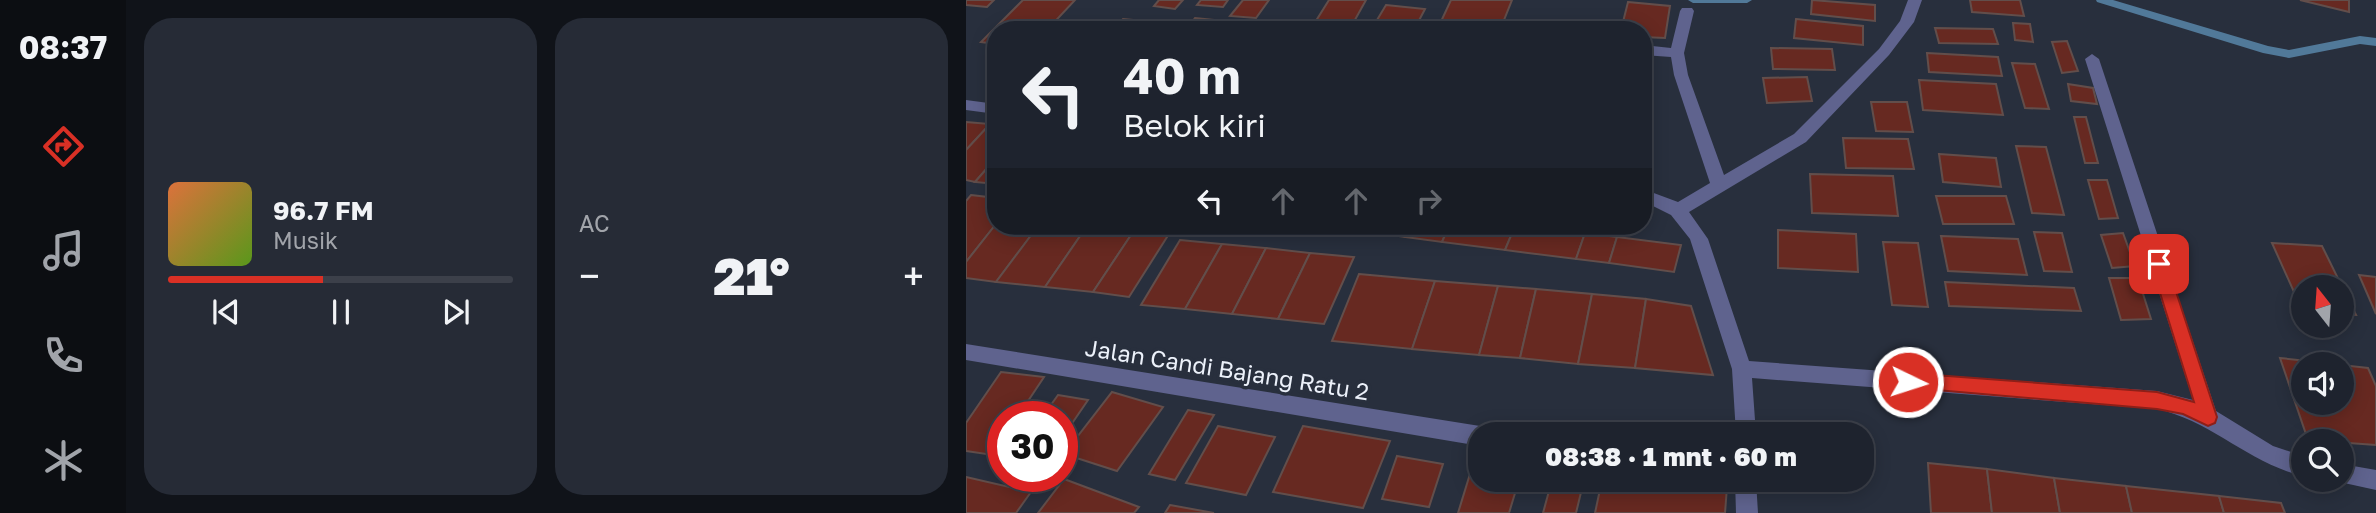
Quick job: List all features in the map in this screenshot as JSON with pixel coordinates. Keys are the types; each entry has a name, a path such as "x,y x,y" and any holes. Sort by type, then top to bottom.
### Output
{"street":[{"path":"1678,209 1720,187 1800,138 1884,52 1907,22 1915,0"},
{"path":"1686,10 1677,53 1681,75 1720,187"},
{"path":"1652,51 1677,53"},
{"path":"2092,59 2208,417"},
{"path":"966,105 987,108"},
{"path":"1652,196 1678,209 1694,228 1699,239 1742,369 1745,422"},
{"name":"Jalan Candi Bajang Ratu 2","path":"966,352 1468,434"},
{"path":"1742,369 2157,400 2185,406 2261,450 2291,462"},
{"path":"2354,476 2376,480"},
{"path":"1746,492 1747,513"}],"building":[{"path":"966,0 994,0 987,7 966,5"},
{"path":"1023,0 1075,0 1055,21 1002,21"},
{"path":"1159,0 1183,0 1175,9 1154,6"},
{"path":"1201,0 1228,0 1223,7 1197,5"},
{"path":"1243,0 1269,0 1256,18 1230,16"},
{"path":"1329,0 1366,0 1354,21 1316,21"},
{"path":"1451,0 1512,0 1504,21 1441,21"},
{"path":"1812,0 1875,5 1875,21 1811,14"},
{"path":"1970,0 2020,0 2024,16 1972,12"},
{"path":"2300,0 2349,0 2349,12"},
{"path":"1628,2 1670,6 1665,38 1652,37 1652,21 1623,21"},
{"path":"1386,5 1425,9 1419,21 1376,21"},
{"path":"1195,18 1215,20 1214,21 1193,21"},
{"path":"1796,19 1863,26 1863,45 1794,38"},
{"path":"2013,23 2030,24 2033,42 2015,40"},
{"path":"1935,28 1993,29 1998,44 1939,43"},
{"path":"2067,41 2078,71 2062,73 2052,42"},
{"path":"1771,48 1832,49 1835,70 1773,69"},
{"path":"1927,53 1998,57 2002,76 1929,72"},
{"path":"2012,63 2035,64 2049,109 2025,108"},
{"path":"1807,77 1812,101 1767,103 1763,78"},
{"path":"1919,80 1996,84 2003,115 1923,110"},
{"path":"2068,84 2093,88 2097,104 2071,101"},
{"path":"1871,102 1907,102 1913,132 1876,131"},
{"path":"2074,117 2086,117 2098,163 2085,163"},
{"path":"966,122 987,124 987,127 966,150"},
{"path":"987,127 987,168 975,182 966,180 966,150"},
{"path":"1843,138 1908,139 1914,169 1846,168"},
{"path":"2016,146 2046,147 2064,215 2032,213"},
{"path":"1939,154 1996,158 2001,187 1943,182"},
{"path":"987,168 987,183 975,182"},
{"path":"1810,174 1893,176 1898,216 1812,213"},
{"path":"2088,180 2107,180 2118,218 2099,219"},
{"path":"971,195 987,197 987,235 966,262 966,201"},
{"path":"1936,196 2006,196 2014,224 1943,224"},
{"path":"1778,230 1856,234 1858,272 1778,268"},
{"path":"2034,232 2062,233 2072,272 2044,271"},
{"path":"2123,233 2135,266 2112,268 2101,235"},
{"path":"987,235 1031,235 996,282 966,278 966,262"},
{"path":"1031,235 1081,235 1045,287 996,282"},
{"path":"1081,235 1131,235 1093,292 1045,287"},
{"path":"1131,235 1168,235 1129,297 1093,292"},
{"path":"1406,235 1445,235 1442,242 1405,237"},
{"path":"1445,235 1511,235 1505,250 1442,242"},
{"path":"1511,235 1584,235 1576,259 1505,250"},
{"path":"1584,235 1617,237 1609,263 1576,259"},
{"path":"1941,236 2018,239 2027,275 1948,271"},
{"path":"1617,237 1681,245 1674,272 1609,263"},
{"path":"1180,240 1222,244 1185,309 1141,305"},
{"path":"1883,242 1918,243 1928,307 1892,305"},
{"path":"2272,243 2322,246 2336,275 2291,275 2291,285"},
{"path":"1222,244 1266,248 1232,314 1185,309"},
{"path":"1266,248 1310,253 1278,319 1232,314"},
{"path":"1310,253 1354,257 1324,324 1278,319"},
{"path":"1359,274 1435,281 1412,349 1332,341"},
{"path":"2359,275 2376,277 2376,314"},
{"path":"2109,278 2138,278 2151,319 2121,320"},
{"path":"1435,281 1498,286 1479,355 1412,349"},
{"path":"1945,282 2074,288 2081,311 1949,306"},
{"path":"1498,286 1536,289 1520,358 1479,355"},
{"path":"1536,289 1592,294 1578,364 1520,358"},
{"path":"1592,294 1646,299 1635,368 1578,364"},
{"path":"1646,299 1691,306 1713,375 1635,368"},
{"path":"2280,358 2291,359 2291,390"},
{"path":"2354,366 2368,368 2376,386 2376,445 2354,443 2354,429 2304,429 2299,415 2354,415"},
{"path":"1001,372 1044,377 1028,401 987,401 987,454 966,451 966,423"},
{"path":"1112,392 1163,407 1117,471 1078,458 1078,436"},
{"path":"1058,395 1088,400 1078,415 1078,401 1054,401"},
{"path":"1188,410 1214,415 1175,480 1149,474"},
{"path":"1218,426 1275,437 1246,495 1186,483"},
{"path":"1303,426 1390,441 1363,508 1273,492"},
{"path":"1397,456 1443,464 1429,507 1382,499"},
{"path":"1928,463 1987,469 1992,513 1931,513"},
{"path":"1987,469 2054,478 2060,513 1992,513"},
{"path":"966,477 987,482 987,492 1031,492 1016,513 966,513"},
{"path":"2054,478 2126,486 2132,513 2060,513"},
{"path":"1468,480 1468,492 1515,492 1509,513 1458,513"},
{"path":"1078,484 1139,507 1134,513 1038,513 1054,492 1078,492"},
{"path":"2126,486 2219,496 2224,513 2132,513"},
{"path":"1549,492 1581,492 1576,513 1543,513"},
{"path":"1599,492 1727,492 1725,513 1595,513"},
{"path":"2219,496 2281,503 2285,513 2224,513"},
{"path":"1170,505 1214,513 1165,513"}],"waterway":[{"path":"1693,0 1747,0"},
{"path":"2101,0 2267,50 2289,54 2360,40 2376,42"}],"route":[{"path":"1908,382 2157,400 2185,406 2208,417 2159,264"}]}
